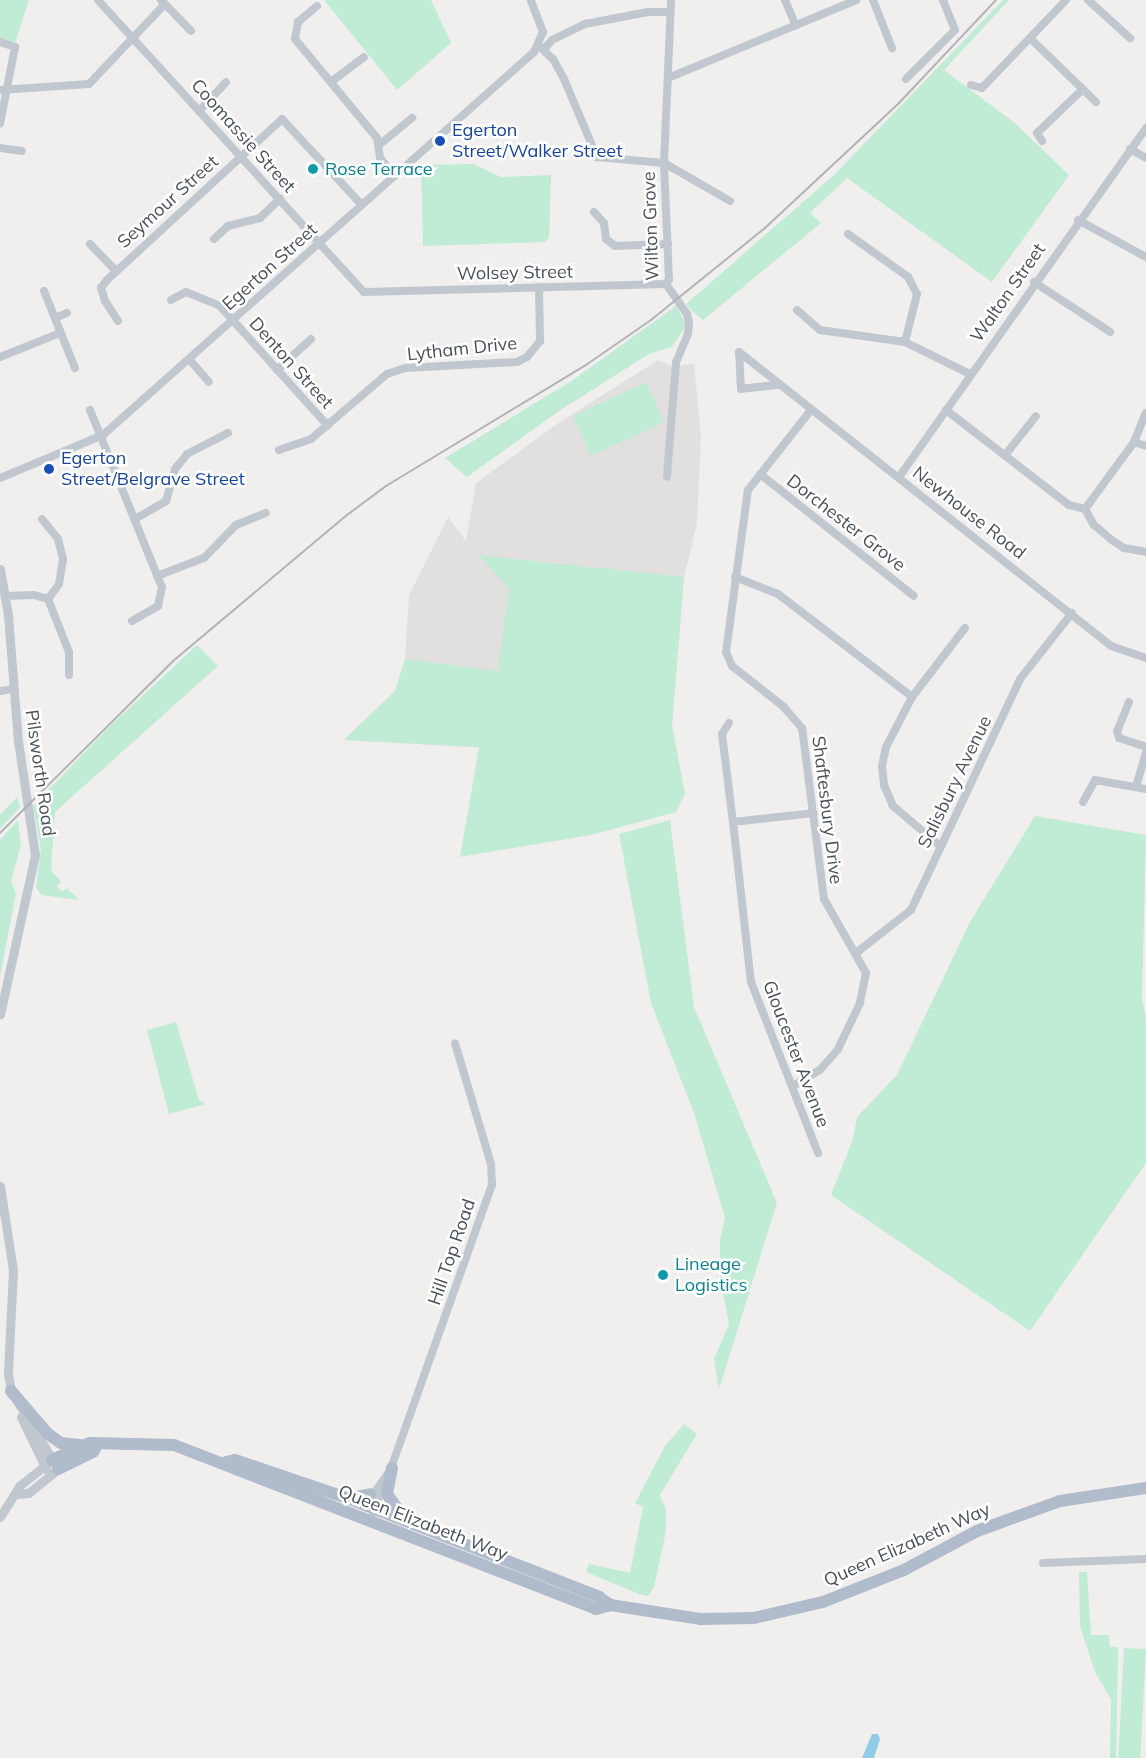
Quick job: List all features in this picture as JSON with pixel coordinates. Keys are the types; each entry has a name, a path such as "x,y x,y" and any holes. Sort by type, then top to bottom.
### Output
{"main road":[{"path":"11,1391 48,1434 61,1443 82,1445"},
{"name":"Queen Elizabeth Way","path":"50,1467 82,1445 167,1443 226,1462 233,1469 596,1609 610,1605 700,1619 754,1618 786,1612 869,1586 977,1531 1060,1501 1146,1488"},
{"path":"50,1467 93,1452 97,1445"},
{"name":"Queen Elizabeth Way","path":"226,1462 236,1460 347,1498 371,1503 406,1521 599,1597 610,1605"},
{"path":"392,1468 387,1494 406,1521"}],"street":[{"name":"Coomassie Street","path":"98,0 134,36 364,292"},
{"path":"531,0 543,33 542,48 564,79 597,157 664,163 730,201"},
{"name":"Wilton Grove","path":"667,477 676,362 688,334 689,322 687,314 666,284 668,244 664,163 671,0"},
{"path":"785,0 796,26"},
{"path":"668,78 796,26 842,3 856,0"},
{"path":"873,0 892,48"},
{"path":"906,79 955,30 943,0"},
{"path":"971,85 982,88 1066,0"},
{"path":"1088,0 1130,38"},
{"path":"3,90 89,84 163,2 191,31"},
{"path":"317,6 298,22 295,39 379,144 380,158 394,176"},
{"name":"Egerton Street","path":"0,478 103,435 394,176 552,40 585,24 648,12 670,12"},
{"path":"1030,38 1096,102"},
{"path":"0,42 15,46 3,90 0,124"},
{"path":"331,82 364,57"},
{"path":"200,110 226,82"},
{"path":"1042,141 1037,133 1082,90"},
{"path":"379,144 412,118"},
{"name":"Seymour Street","path":"116,270 282,119 362,205"},
{"name":"Walton Street","path":"899,477 1034,282 1146,128"},
{"path":"0,148 22,152"},
{"path":"1130,149 1146,158"},
{"path":"214,239 228,226 260,218 280,199"},
{"path":"594,212 604,224 606,239 615,246 668,244"},
{"path":"1078,220 1146,257"},
{"path":"848,234 908,277 917,294 905,342"},
{"path":"90,244 116,270 101,288 118,321"},
{"path":"1034,282 1110,332"},
{"name":"Wolsey Street","path":"364,292 666,284"},
{"name":"Lytham Drive","path":"279,450 311,439 328,426 362,392 387,374 406,368 517,362 527,357 540,340 539,287"},
{"path":"44,291 75,368"},
{"name":"Denton Street","path":"171,300 186,292 220,306 328,426"},
{"path":"797,310 820,330 905,342 970,374"},
{"path":"55,318 67,313"},
{"path":"0,357 60,333"},
{"path":"277,370 311,339"},
{"name":"Newhouse Road","path":"777,385 741,388 739,352 777,385 899,477 1111,646 1146,658"},
{"path":"189,359 209,382"},
{"path":"90,410 103,435 162,594 160,603 132,621"},
{"name":"Shaftesbury Drive","path":"793,1086 820,1070 838,1049 860,1003 866,973 824,899 802,728 784,707 732,666 726,652 748,490 811,410"},
{"path":"946,410 1006,454 1069,506 1085,508 1092,504 1134,442 1146,413"},
{"path":"1006,454 1036,416"},
{"path":"135,519 166,501 175,469 187,454 228,433"},
{"path":"1134,442 1146,446"},
{"name":"Dorchester Grove","path":"760,474 914,596"},
{"path":"1085,508 1094,525 1112,540 1124,548 1146,552"},
{"path":"157,576 209,555 236,525 266,513"},
{"path":"42,519 58,539 63,559 59,584 48,599"},
{"name":"Pilsworth Road","path":"0,569 5,596 12,689 35,855 0,1014"},
{"path":"735,577 778,594 912,697"},
{"path":"5,596 34,595 48,599"},
{"path":"48,599 69,652 69,675"},
{"name":"Salisbury Avenue","path":"856,953 911,910 940,846 974,784 1020,680 1072,613"},
{"path":"940,846 901,816 884,785 886,747 912,697 965,628"},
{"path":"0,691 12,689"},
{"path":"1129,702 1117,730 1119,738 1146,749 1136,787"},
{"name":"Gloucester Avenue","path":"729,723 722,734 751,982 818,1153"},
{"path":"1083,802 1095,780 1146,789"},
{"path":"733,822 814,813"},
{"name":"Hill Top Road","path":"365,1520 371,1503 392,1468 492,1185 491,1164 455,1042"},
{"path":"0,1186 14,1270 8,1360 11,1391 50,1467 19,1486 0,1517"},
{"name":"Hill Top Road","path":"371,1503 392,1468"},
{"path":"1043,1563 1146,1559"}],"shaded area":[{"path":"658,360 673,367 694,363 701,436 697,524 684,577 672,725 486,748 344,740 395,691 405,659 409,595 448,517 466,541 476,483 557,424"}],"green space":[{"path":"0,0 29,0 15,43 0,39"},
{"path":"324,0 431,0 451,43 397,90"},
{"path":"1003,0 1009,0 944,70 1015,123 1069,175 992,282 847,178 810,213 821,223 703,320 691,310 686,304 833,176"},
{"path":"473,164 501,177 551,175 549,238 545,242 423,246 421,165"},
{"path":"677,305 686,326 672,347 649,354 562,409 467,477 445,458 573,380"},
{"path":"646,382 665,422 591,456 573,416"},
{"path":"478,555 684,577 672,725 685,794 676,812 591,835 460,857 479,747 344,740 395,691 405,659 498,671 509,588"},
{"path":"197,645 218,666 55,812 51,870 61,882 57,886 62,892 67,888 79,900 41,895 36,887 41,849 33,806 108,728"},
{"path":"17,797 20,807 0,829 0,815"},
{"path":"1035,816 1146,835 1142,998 1146,1018 1146,1163 1030,1331 831,1195 853,1139 857,1117 897,1075 970,922"},
{"path":"18,820 21,845 11,881 16,893 0,977 0,840"},
{"path":"670,820 694,1007 777,1203 719,1389 714,1359 729,1324 720,1278 720,1240 725,1218 694,1113 651,1003 619,834"},
{"path":"176,1022 199,1100 206,1104 169,1114 147,1030"},
{"path":"684,1424 697,1434 660,1495 666,1509 666,1531 654,1587 648,1596 586,1572 589,1564 630,1573 643,1507 635,1503 665,1446"},
{"path":"1079,1572 1087,1572 1091,1635 1109,1635 1110,1647 1118,1647 1116,1758 1110,1758 1111,1699 1095,1672 1080,1626"},
{"path":"1124,1648 1146,1649 1140,1758 1118,1758"}],"water":[{"path":"872,1734 878,1734 880,1739 874,1758 862,1758"}],"railway":[{"path":"0,833 173,661 347,515 386,486 586,365 651,320 765,228 899,103 996,0"}],"place":[{"name":"Egerton Street/Walker Street","path":"440,141"},
{"name":"Rose Terrace","path":"313,169"},
{"name":"Egerton Street/Belgrave Street","path":"49,469"},
{"name":"Lineage Logistics","path":"663,1275"}]}
